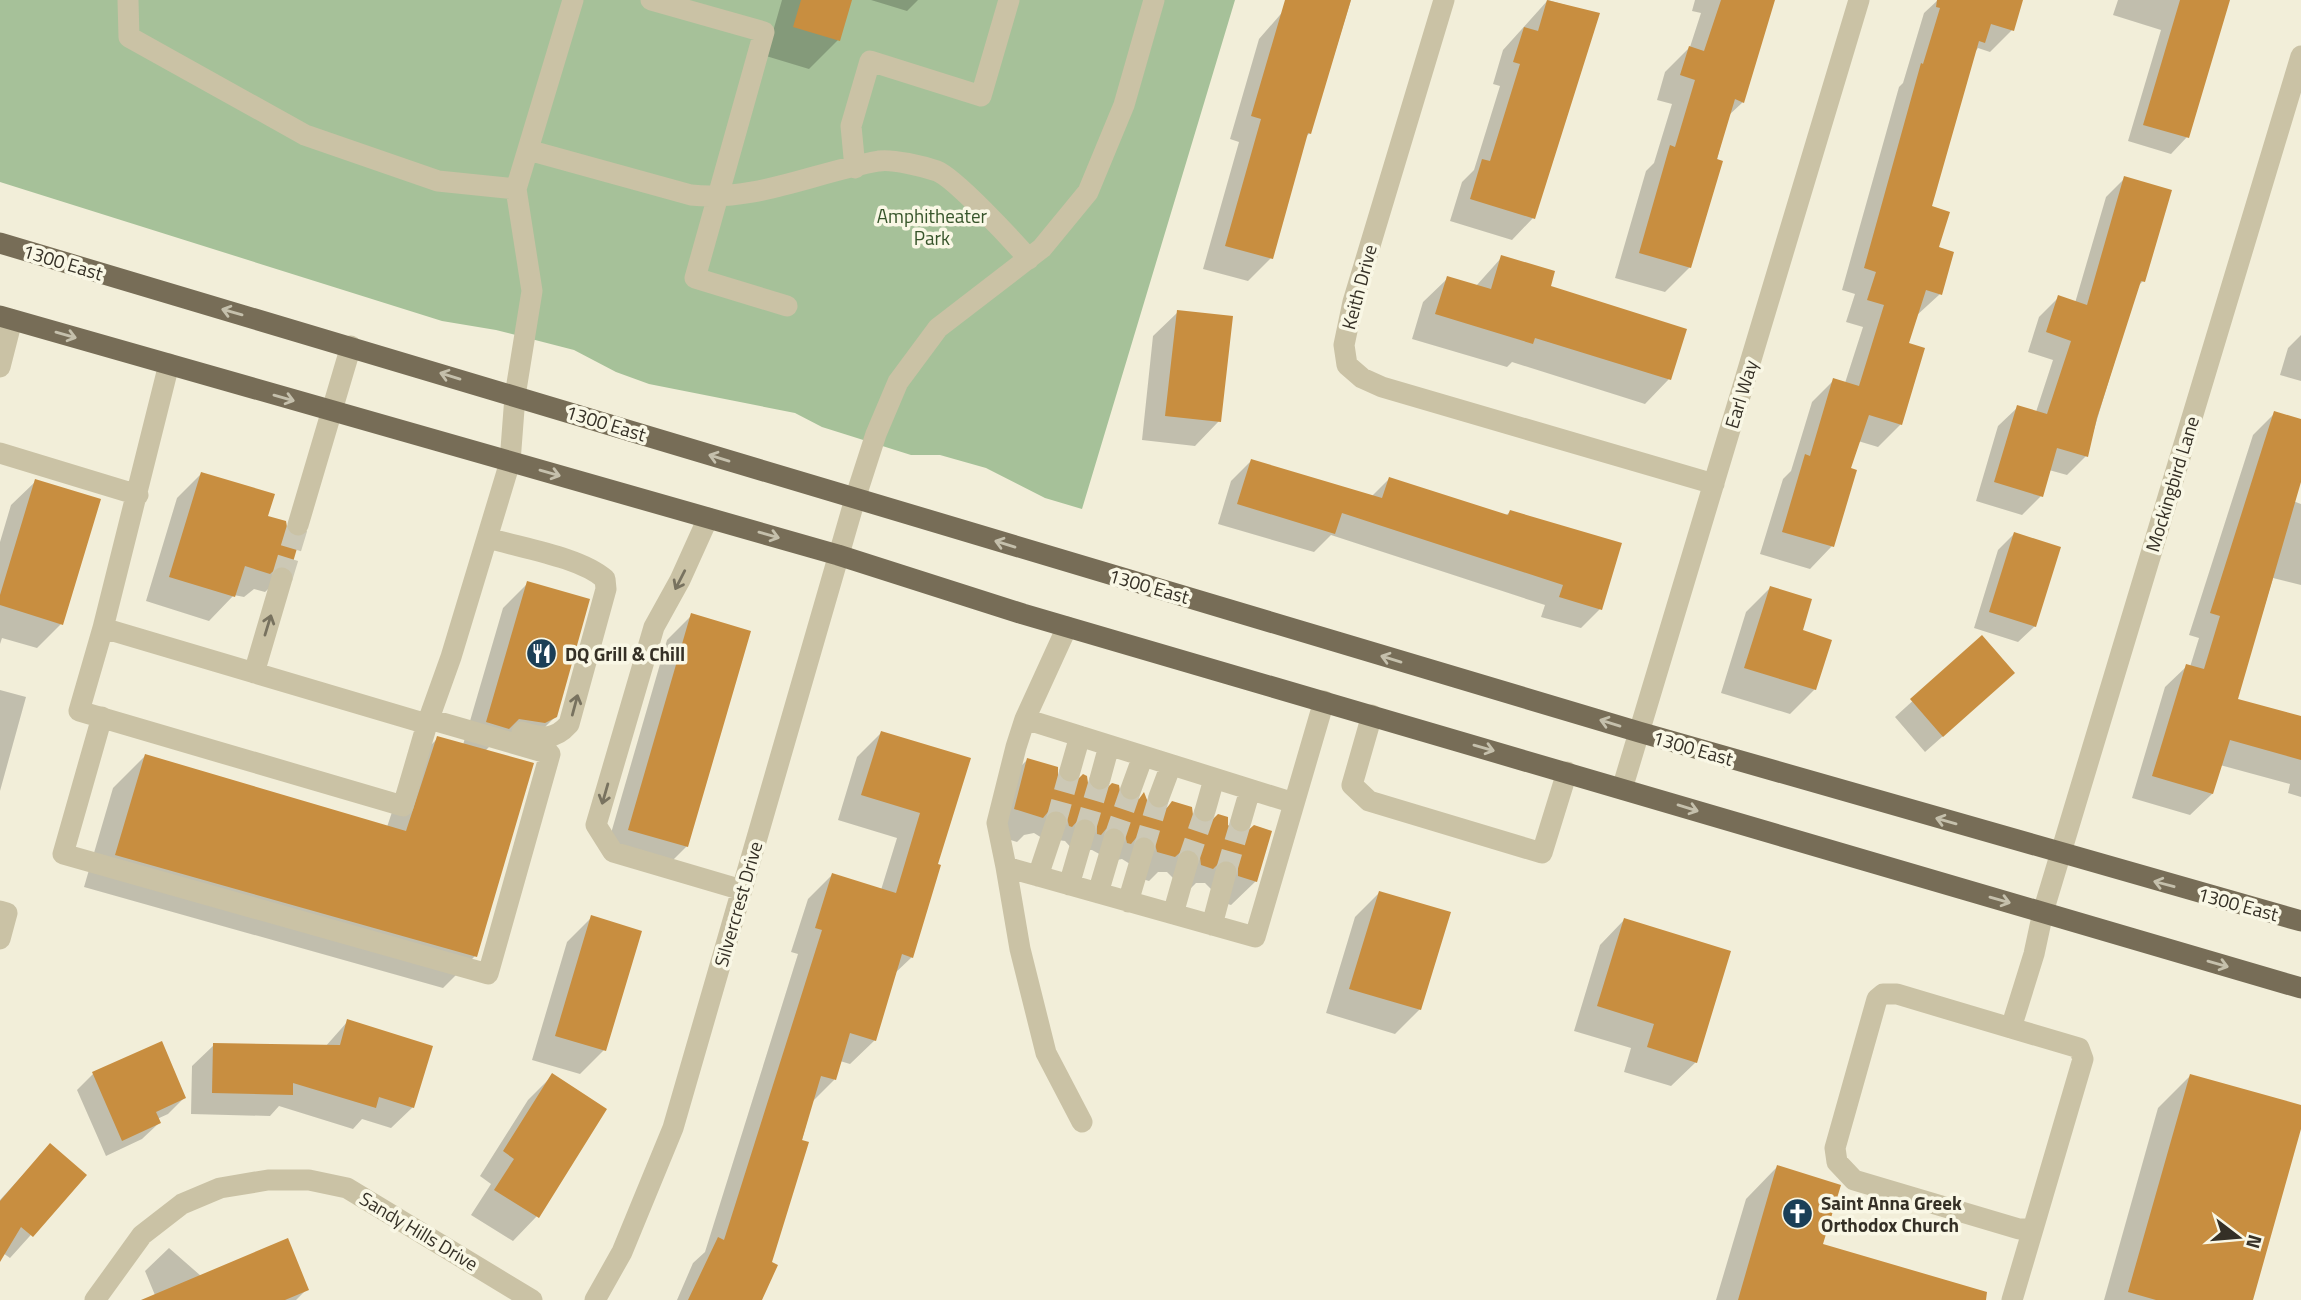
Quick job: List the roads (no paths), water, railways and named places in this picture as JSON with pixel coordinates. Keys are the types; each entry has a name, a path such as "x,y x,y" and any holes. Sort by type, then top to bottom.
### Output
{"main road":[{"name":"1300 East","path":"0,243 1639,732 2060,855 2301,921"},
{"path":"6,318 838,555 1067,627 2301,988"}],"street":[{"path":"128,0 128,37 305,135 438,181 516,189"},
{"path":"169,365 138,495 79,711 403,806 510,462 515,396 531,291 516,189 573,0"},
{"path":"650,0 764,32 695,278 787,306"},
{"path":"855,168 851,126 870,61 981,96 1009,0"},
{"name":"Silvercrest Drive","path":"595,1300 627,1240 673,1128 838,555 876,434 898,382 938,328 1042,248 1088,192 1124,105 1154,0"},
{"name":"Keith Drive","path":"1444,0 1353,302 1344,345 1347,365 1363,378 1381,387 1714,484"},
{"name":"Earl Way","path":"1622,789 1859,0"},
{"name":"Mockingbird Lane","path":"2011,1028 2060,855 2301,57"},
{"path":"528,150 691,195 718,198 881,160 939,172 995,222 1029,259"},
{"path":"0,367 6,318"},
{"path":"298,525 351,346"},
{"path":"0,453 138,495"},
{"path":"708,518 680,580 654,627 596,825 613,852 742,890"},
{"path":"429,717 547,739 559,736 569,724 606,589 605,579 597,572 577,564 488,538"},
{"path":"254,673 282,578"},
{"path":"1067,627 1025,719 998,823 1020,949 1046,1054 1082,1122"},
{"path":"102,718 63,854 488,974 550,754 429,717 254,673 103,628"},
{"path":"1006,867 1255,937 1324,701"},
{"path":"1372,715 1352,785 1369,801 1542,853 1567,772"},
{"path":"1025,719 1294,803"},
{"path":"1070,771 1080,736"},
{"path":"1100,779 1110,746"},
{"path":"1131,789 1143,756"},
{"path":"1159,797 1171,765"},
{"path":"1205,811 1214,779"},
{"path":"1241,821 1250,790"},
{"path":"1038,876 1056,822"},
{"path":"1069,885 1085,830"},
{"path":"1098,893 1115,839"},
{"path":"1128,902 1144,848"},
{"path":"1173,914 1188,861"},
{"path":"1212,925 1226,872"},
{"path":"0,911 7,914 0,939"},
{"path":"2012,1300 2083,1059 2079,1048 1897,994 1883,994 1877,999 1835,1148 1837,1162 1854,1180 2019,1229 2033,1228"},
{"name":"Sandy Hills Drive","path":"95,1300 142,1235 182,1204 220,1188 268,1180 309,1180 347,1188 532,1300"}],"tunnel":[{"path":"282,578 298,525"},
{"path":"1056,822 1070,771"},
{"path":"1085,830 1100,779"},
{"path":"1114,839 1131,789"},
{"path":"1144,848 1159,797"},
{"path":"1188,861 1205,811"},
{"path":"1226,872 1241,821"}],"place":[{"name":"DQ Grill & Chill","path":"542,654"},
{"name":"Saint Anna Greek Orthodox Church","path":"1798,1214"}],"park label":[{"name":"Amphitheater Park","path":"932,227"}]}
